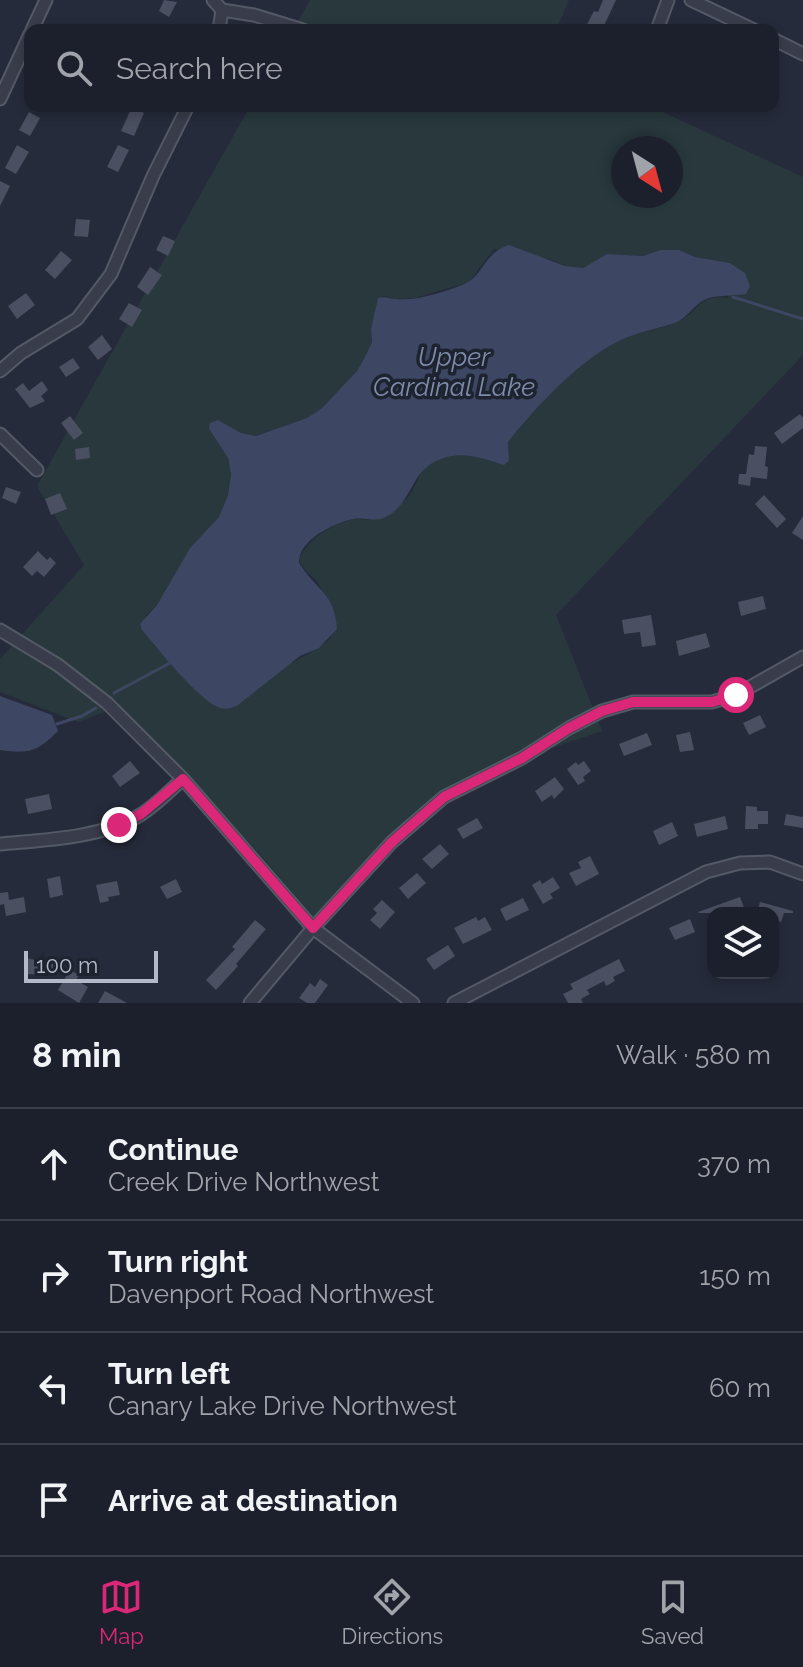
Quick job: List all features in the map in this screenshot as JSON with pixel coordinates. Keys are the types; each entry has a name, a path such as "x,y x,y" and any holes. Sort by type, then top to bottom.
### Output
{"street":[{"path":"35,24 46,0"},
{"path":"213,0 222,10 283,24"},
{"path":"659,24 668,0"},
{"path":"691,0 741,24"},
{"path":"220,24 222,10"},
{"path":"779,42 803,54"},
{"path":"0,99 24,47"},
{"path":"0,371 21,353 77,319 111,274 153,176 185,112"},
{"path":"0,434 37,470"},
{"path":"0,630 93,691 183,779 313,928 413,1003"},
{"path":"250,1003 392,842 444,797 522,758 602,711 633,702 712,702 736,695 803,657"},
{"path":"0,844 59,838 119,825 141,814 183,779"},
{"path":"454,1003 706,872 740,863 770,862 803,874"}],"shaded area":[{"path":"310,0 569,0 559,24 296,24"},
{"path":"247,112 663,112 803,177 803,355 556,615 602,731 507,763 418,822 316,920 258,852 117,707 78,722 0,692 0,659 84,565 37,486","holes":["494,249 549,259 565,266 583,268 607,254 644,256 661,250 679,250 695,257 730,263 728,298 706,300 681,320 628,337 578,368 547,397 508,442 509,461 505,464 467,456 444,458 427,467 410,495 393,509 371,519 344,522 322,533 299,558 321,589 331,638 287,665 204,697 153,644 146,615 157,605 190,548 219,517 228,495 231,474 228,458 209,429 218,420 241,433 256,436 307,418 322,408 357,371 366,355 372,342 371,329 379,298 415,298 469,282"]}],"water":[{"name":"Upper Cardinal Lake","path":"509,245 565,266 583,268 607,254 643,256 661,250 679,250 695,257 730,263 745,273 750,286 746,294 708,298 675,323 628,337 578,368 547,397 508,442 509,461 504,465 467,456 444,458 424,470 394,512 376,520 353,519 318,534 304,547 299,563 329,599 337,629 319,648 300,656 238,705 224,709 211,703 179,673 140,624 157,605 190,548 219,517 228,495 231,474 228,458 209,429 210,423 218,420 241,433 256,436 307,418 322,408 357,371 372,342 371,329 378,298 422,297 464,284 476,276 494,253"},
{"path":"0,696 52,715 58,731 32,750 0,750"}],"building":[{"path":"164,0 177,2 169,17 159,11"},
{"path":"603,0 616,0 605,24 587,24 594,11 598,12"},
{"path":"29,112 40,118 30,136 19,130"},
{"path":"130,112 144,113 134,136 121,131"},
{"path":"17,145 29,152 16,174 5,168"},
{"path":"118,145 129,150 118,172 107,167"},
{"path":"0,181 10,186 0,206"},
{"path":"76,219 90,220 88,237 74,236"},
{"path":"163,236 175,241 168,256 156,250"},
{"path":"61,251 72,260 55,279 45,270"},
{"path":"150,267 162,275 148,295 137,287"},
{"path":"26,293 35,305 17,319 8,306"},
{"path":"129,303 142,310 132,327 119,319"},
{"path":"102,335 112,349 98,360 88,347"},
{"path":"73,358 80,368 66,377 59,367"},
{"path":"42,381 48,390 41,396 45,401 30,408 15,389 23,383 29,391"},
{"path":"800,414 803,428 782,444 774,433"},
{"path":"70,416 83,433 74,440 61,423"},
{"path":"755,446 767,447 767,479 751,477 750,486 738,484 739,474 746,474 749,454 754,455"},
{"path":"89,447 90,458 76,460 75,449"},
{"path":"6,487 21,492 16,504 2,498"},
{"path":"60,493 67,509 51,515 45,499"},
{"path":"764,495 786,519 777,528 755,504"},
{"path":"803,516 803,540 792,533"},
{"path":"38,551 47,560 50,557 56,563 44,577 37,571 32,576 23,567"},
{"path":"763,596 766,609 741,616 738,602"},
{"path":"651,615 656,645 642,647 640,632 624,634 622,620"},
{"path":"706,633 710,647 679,656 676,641"},
{"path":"760,715 766,727 749,735 743,723"},
{"path":"690,732 694,750 680,752 676,735"},
{"path":"647,733 652,745 624,756 619,744"},
{"path":"130,761 140,773 120,787 112,776"},
{"path":"584,761 591,771 583,777 585,781 578,785 567,769 576,762 578,765"},
{"path":"555,777 564,789 554,799 552,795 542,802 535,791"},
{"path":"49,794 52,809 28,814 25,799"},
{"path":"746,806 757,807 757,811 768,811 768,824 758,824 758,829 745,829"},
{"path":"786,814 803,817 803,828 784,825"},
{"path":"725,816 728,829 697,837 694,824"},
{"path":"477,818 483,828 463,839 457,829"},
{"path":"672,822 678,836 659,845 653,831"},
{"path":"440,844 449,854 432,869 422,859"},
{"path":"590,856 599,874 576,886 569,873 581,868 578,862"},
{"path":"417,873 426,883 408,899 399,888"},
{"path":"60,876 63,895 50,898 47,879"},
{"path":"553,877 560,888 550,894 553,898 543,904 532,885 540,880 542,884"},
{"path":"176,879 182,892 167,899 160,887"},
{"path":"117,881 120,895 108,897 109,901 100,903 96,885"},
{"path":"8,892 9,900 24,897 26,912 6,916 4,904 0,905 0,893"},
{"path":"740,897 744,907 712,907"},
{"path":"523,898 529,910 506,921 500,909"},
{"path":"382,900 395,912 380,929 370,920 377,913 373,909"},
{"path":"760,902 778,907 759,907"},
{"path":"779,907 793,911 784,913 781,922"},
{"path":"476,917 478,921 485,917 492,930 463,944 454,928"},
{"path":"690,919 695,932 675,940 669,928"},
{"path":"255,920 266,929 216,990 206,980 235,949 232,947"},
{"path":"448,945 455,956 434,970 426,959"},
{"path":"26,958 56,964 55,975 25,974"},
{"path":"619,959 625,971 613,977 615,981 606,986 604,981 587,990 590,994 581,999 583,1003 568,1003 563,994 573,989 570,984"},
{"path":"70,970 79,975 76,980 88,987 79,1003 58,990"},
{"path":"320,979 328,985 315,1003 299,998 310,983 315,987"},
{"path":"105,991 127,1003 98,1003"}],"waterway":[{"path":"733,297 803,319"},
{"path":"114,693 170,663"},
{"path":"57,724 96,708"}],"route":[{"path":"119,825 141,814 183,779 313,928 392,842 444,797 522,758 569,728 602,711 633,702 712,702 736,695"}]}
